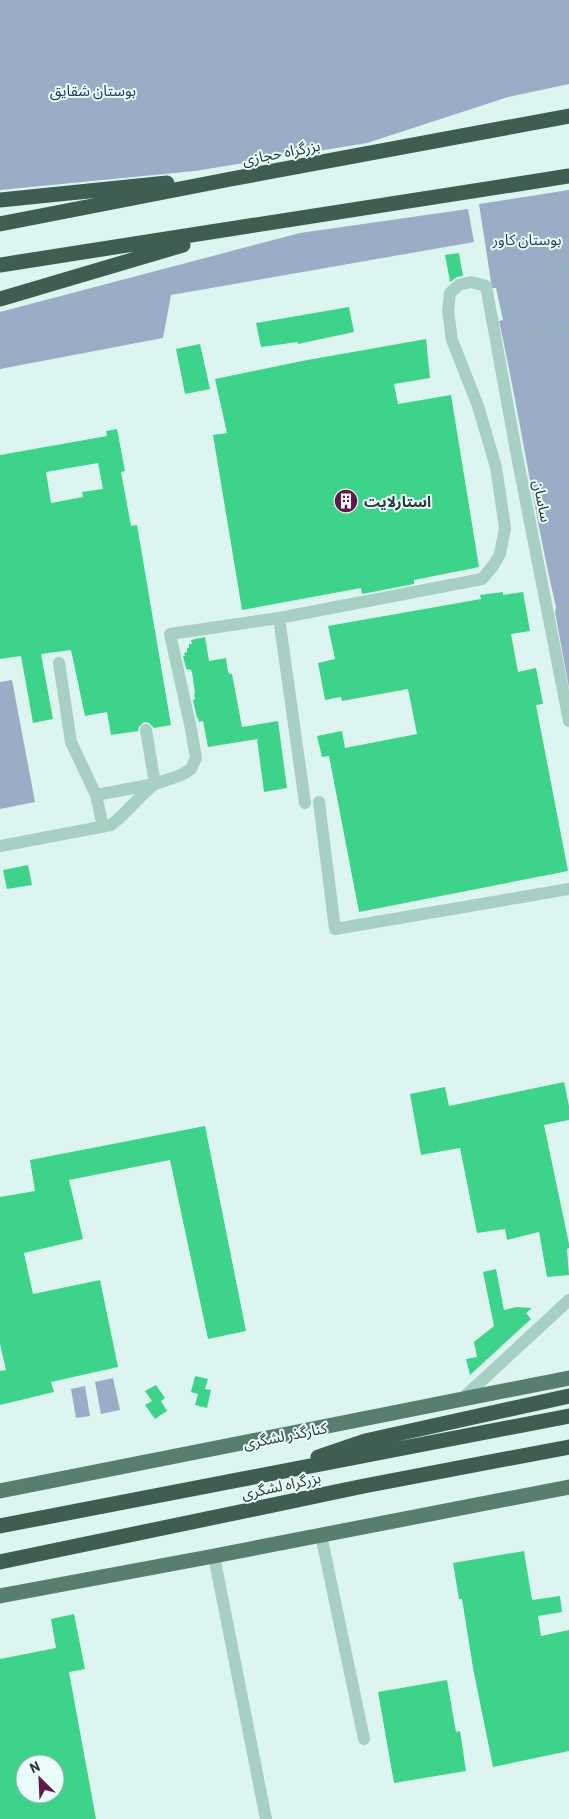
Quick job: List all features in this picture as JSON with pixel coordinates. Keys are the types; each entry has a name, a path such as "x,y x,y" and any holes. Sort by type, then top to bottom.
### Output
{"highway":[{"name":"بزرگراه حجازی","path":"0,224 569,116"},
{"path":"2,265 569,176"},
{"path":"0,200 126,186 231,179"},
{"path":"0,299 124,264 232,230"},
{"path":"272,1474 365,1441 569,1396"},
{"name":"بزرگراه لشگری","path":"0,1526 569,1416"},
{"name":"بزرگراه لشگری","path":"0,1562 364,1486 569,1446"}],"main road":[{"name":"کنارگذر لشگری","path":"0,1491 569,1378"},
{"path":"0,1596 569,1487"}],"street":[{"path":"96,795 155,784 181,775 191,769 196,758 170,634 279,618 482,579 493,566 500,554 505,528 496,467 478,406 452,340 448,310 450,293 459,285 471,282 486,286"},
{"name":"ساسان","path":"486,286 516,452 568,716"},
{"path":"279,618 305,803"},
{"path":"59,664 71,742 96,795 103,827"},
{"path":"146,730 155,784"},
{"path":"0,846 111,826 125,815 146,791 155,784"},
{"path":"319,802 335,929 569,888"},
{"path":"462,1399 569,1300"},
{"path":"321,1535 364,1739"},
{"path":"214,1556 266,1819"}],"path":[{"path":"486,286 569,269"},
{"path":"496,340 569,327"},
{"path":"562,608 569,607"}],"green space":[{"name":"بوستان شقایق","path":"0,0 569,0 569,84 508,97 367,143 195,171 0,190"},
{"name":"بوستان کاور","path":"569,190 569,688 555,612 556,607 499,321 503,320 496,288 492,288 479,204"},
{"path":"468,209 474,242 171,295 163,338 0,369 0,312 300,233"},
{"path":"12,680 35,802 0,809 0,682"},
{"path":"113,1378 120,1410 101,1414 95,1382"},
{"path":"85,1386 90,1416 76,1418 71,1389"}],"building":[{"path":"459,253 463,276 457,277 450,282 445,255"},
{"path":"349,307 354,332 298,344 298,342 261,347 256,323"},
{"name":"استارلایت","path":"426,339 430,378 394,384 398,404 451,395 479,567 414,580 414,584 362,594 361,588 242,610 213,435 227,433 215,379"},
{"path":"200,344 210,389 185,394 176,349"},
{"path":"117,429 125,471 121,472 131,526 137,525 171,725 154,728 149,723 144,722 138,731 111,735 107,712 85,716 71,650 41,654 53,719 33,723 21,656 0,659 0,455 107,436 106,431","holes":["98,463 103,489 82,492 83,497 51,503 46,472"]},
{"path":"503,592 503,595 523,592 530,631 511,634 518,672 536,668 543,704 536,705 568,871 359,912 329,756 322,757 317,736 342,731 345,748 417,734 408,689 342,701 341,697 325,700 318,663 335,659 328,626 481,599 480,595"},
{"path":"205,637 209,661 226,658 228,672 232,674 242,727 278,721 287,788 264,792 257,739 208,747 203,721 199,722 197,718 193,700 195,699 195,693 192,672 190,669 187,670 183,656 187,652 187,648 189,648 189,644 192,644 191,640"},
{"path":"28,865 32,885 7,889 3,870"},
{"path":"564,1082 569,1106 569,1120 544,1125 569,1244 567,1249 569,1275 547,1277 539,1232 507,1240 505,1229 477,1233 460,1148 421,1155 410,1094 445,1087 449,1106"},
{"path":"205,1126 246,1331 208,1339 170,1160 69,1180 83,1239 24,1253 33,1294 100,1280 118,1367 51,1382 54,1392 0,1405 0,1371 6,1370 0,1344 0,1197 35,1191 30,1160"},
{"path":"496,1269 504,1310 517,1307 532,1308 526,1313 531,1319 470,1375 466,1359 477,1357 474,1342 494,1326 483,1272"},
{"path":"195,1376 208,1379 205,1389 211,1390 207,1408 195,1405 198,1394 191,1392"},
{"path":"156,1385 165,1398 161,1401 167,1411 155,1419 145,1405 152,1401 145,1391"},
{"path":"524,1551 532,1600 560,1596 562,1612 538,1616 541,1636 569,1630 569,1751 493,1767 473,1668 462,1599 459,1599 453,1563"},
{"path":"74,1614 85,1669 69,1672 96,1819 0,1819 0,1659 56,1648 51,1619"},
{"path":"447,1680 456,1732 460,1731 466,1771 394,1783 378,1692"}],"place":[{"name":"استارلایت","path":"346,501"}]}
